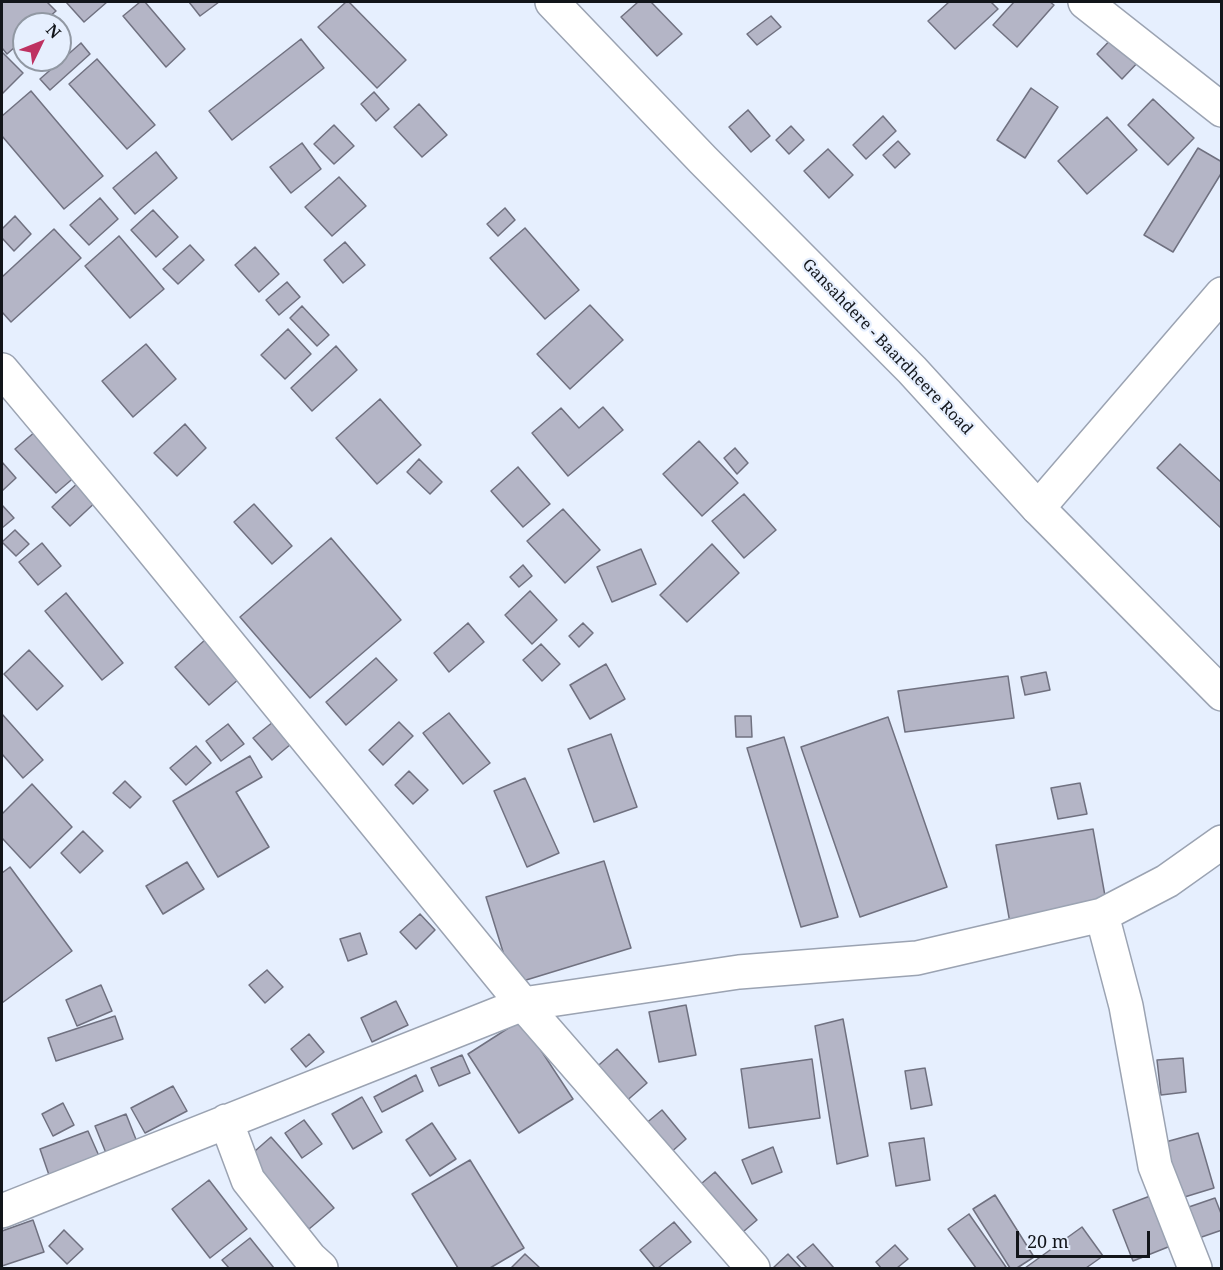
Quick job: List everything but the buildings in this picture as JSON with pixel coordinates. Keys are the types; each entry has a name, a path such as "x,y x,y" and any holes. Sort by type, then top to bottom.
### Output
{"street":[{"name":"Gansahdere - Baardheere Road","path":"552,2 704,160 912,370 1038,508 1221,694"},
{"path":"1085,2 1221,110"},
{"path":"1038,508 1221,294"},
{"path":"2,370 127,519 523,1004 753,1269"},
{"path":"2,1211 523,1004 740,972 917,958 1102,915 1167,881 1221,842"},
{"path":"1102,915 1126,1006 1155,1166 1195,1269"},
{"path":"226,1121 249,1180 321,1269"}]}
